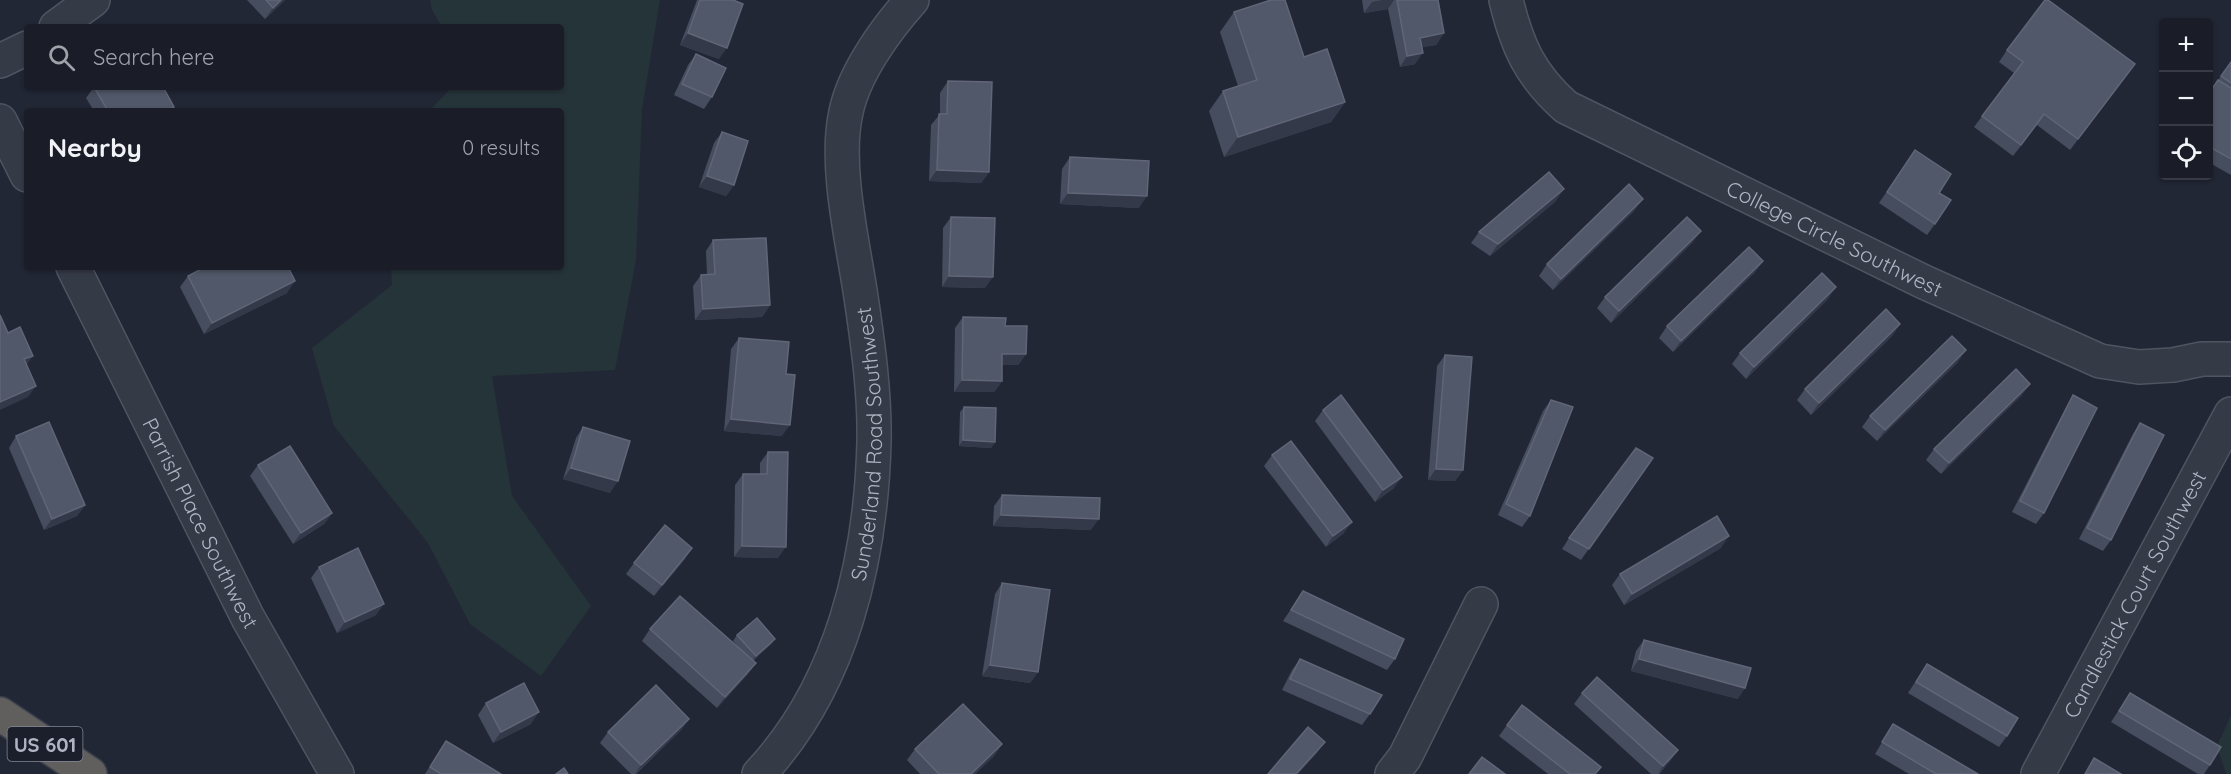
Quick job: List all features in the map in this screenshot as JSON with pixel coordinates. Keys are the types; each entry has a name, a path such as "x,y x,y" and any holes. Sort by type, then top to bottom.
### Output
{"highway":[{"name":"US 601","path":"0,714 90,774"}],"street":[{"path":"60,24 93,0"},
{"name":"Sunderland Road Southwest","path":"759,774 778,754 804,718 823,682 849,612 867,526 874,441 867,338 843,171 845,114 851,93 889,26 912,0"},
{"name":"College Circle Southwest","path":"1506,0 1513,28 1528,66 1548,92 1566,107 1924,282 2100,361 2139,368 2173,365 2202,359 2231,359"},
{"path":"0,60 24,49"},
{"path":"0,121 24,169"},
{"name":"Parrish Place Southwest","path":"75,270 249,618 337,774"},
{"name":"Candlestick Court Southwest","path":"2038,774 2231,414"},
{"path":"1392,774 1405,757 1481,604"}],"shaded area":[{"path":"430,0 660,0 642,109 636,260 615,370 492,376 512,496 591,606 541,676 470,624 428,543 334,426 312,348 392,285 391,270 564,270 564,108 432,108 449,90 564,90 564,24 440,24 432,10"},
{"path":"2231,715 2231,774 2226,774 2217,746"}],"building":[{"path":"266,0 281,0 273,8"},
{"path":"700,0 733,0 743,4 727,48 688,33"},
{"path":"1271,0 1285,0 1304,57 1327,49 1345,102 1238,137 1223,91 1257,80 1234,12"},
{"path":"1397,0 1438,0 1444,33 1420,38 1423,53 1407,56"},
{"path":"2045,0 2135,64 2078,139 2044,114 2021,145 1982,116 2023,62 2007,50"},
{"path":"696,54 726,68 712,97 682,84"},
{"path":"2231,62 2231,83 2221,76"},
{"path":"2218,80 2231,88 2231,159 2213,149 2213,88"},
{"path":"948,81 992,82 989,172 937,170 939,114 947,114"},
{"path":"96,90 165,90 174,107 172,108 106,108"},
{"path":"722,132 748,141 734,185 707,176"},
{"path":"1915,150 1951,174 1939,193 1951,200 1935,224 1887,192"},
{"path":"1070,157 1149,161 1147,196 1068,193"},
{"path":"1549,172 1564,189 1498,244 1479,232"},
{"path":"1629,184 1643,199 1561,279 1547,264"},
{"path":"951,217 995,218 993,277 949,276"},
{"path":"1687,217 1701,231 1619,311 1605,297"},
{"path":"766,238 770,305 703,309 701,275 715,274 713,240"},
{"path":"1749,247 1763,261 1681,341 1667,326"},
{"path":"199,270 290,270 295,281 212,323 188,276"},
{"path":"1822,273 1836,287 1754,367 1740,353"},
{"path":"1886,309 1900,324 1819,403 1805,389"},
{"path":"0,315 8,333 20,327 33,356 24,359 36,386 0,402"},
{"path":"963,317 1006,318 1005,326 1027,326 1026,354 1002,354 1002,381 962,380"},
{"path":"1952,336 1966,350 1885,430 1870,416"},
{"path":"739,338 789,342 786,374 795,375 790,425 731,419"},
{"path":"1445,355 1472,357 1463,470 1436,469"},
{"path":"2016,369 2030,384 1949,463 1934,449"},
{"path":"1341,395 1402,477 1383,490 1323,410"},
{"path":"2073,395 2097,408 2044,513 2020,501"},
{"path":"1551,400 1573,407 1530,516 1506,504"},
{"path":"964,407 996,408 995,442 963,440"},
{"path":"49,422 85,505 52,519 16,436"},
{"path":"2140,423 2164,435 2111,540 2087,528"},
{"path":"583,427 630,441 618,481 571,468"},
{"path":"1291,441 1352,522 1333,536 1272,455"},
{"path":"290,446 332,513 301,533 258,465"},
{"path":"1636,448 1653,458 1589,549 1569,538"},
{"path":"768,452 788,452 786,547 742,546 743,474 767,474"},
{"path":"1002,495 1100,498 1099,519 1001,515"},
{"path":"1717,516 1729,536 1632,594 1620,574"},
{"path":"665,525 692,548 662,585 634,563"},
{"path":"358,548 384,604 345,622 319,567"},
{"path":"1002,583 1050,590 1038,672 990,665"},
{"path":"1303,591 1404,639 1395,659 1291,610"},
{"path":"680,596 756,663 725,697 650,629"},
{"path":"757,618 775,639 756,656 737,635"},
{"path":"1644,640 1751,668 1745,688 1639,659"},
{"path":"1300,659 1382,695 1370,714 1290,679"},
{"path":"1927,664 2018,718 2007,736 1916,682"},
{"path":"1597,677 1678,750 1663,766 1582,693"},
{"path":"524,683 539,712 501,732 486,703"},
{"path":"656,685 689,719 641,765 608,732"},
{"path":"2130,693 2221,747 2210,765 2119,711"},
{"path":"963,704 1002,744 971,774 939,774 915,749"},
{"path":"1522,705 1601,767 1595,774 1570,774 1507,725"},
{"path":"1893,724 1978,774 1936,774 1882,742"},
{"path":"1308,727 1325,742 1296,774 1268,774"},
{"path":"446,741 501,774 441,774 430,767"},
{"path":"1482,757 1505,774 1469,774"},
{"path":"2094,758 2121,774 2085,774"},
{"path":"564,768 568,774 556,774"}]}
